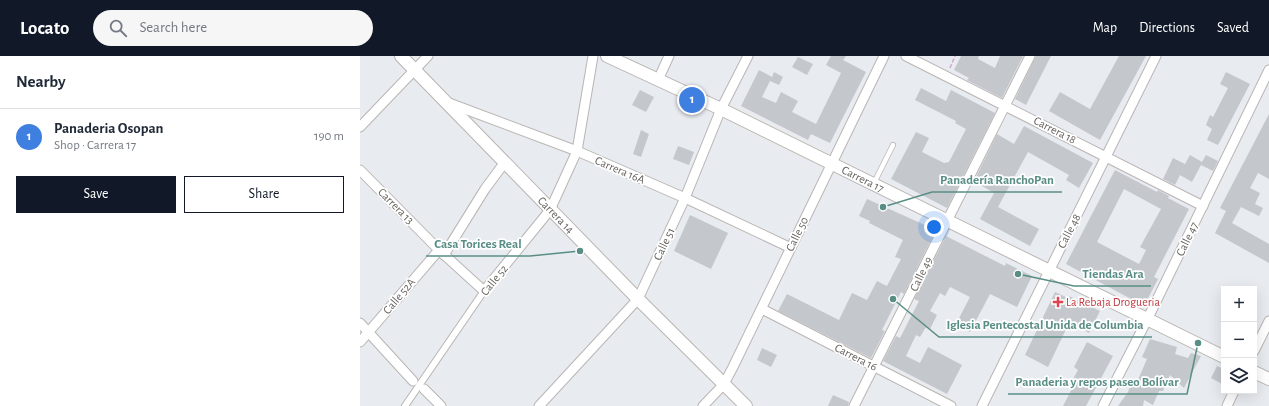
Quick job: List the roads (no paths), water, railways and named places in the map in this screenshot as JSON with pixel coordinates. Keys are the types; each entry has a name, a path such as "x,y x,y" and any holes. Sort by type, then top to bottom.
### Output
{"main road":[{"name":"Carrera 14","path":"401,56 550,210 746,406"},
{"name":"Carrera 17","path":"607,56 721,109 947,222 1221,356"},
{"path":"1257,373 1269,379"}],"street":[{"path":"360,127 428,56"},
{"name":"Calle 52","path":"405,406 484,291 550,210 577,151 593,56"},
{"path":"658,80 669,56"},
{"name":"Calle 51","path":"539,406 638,299 686,198 721,109 748,56"},
{"name":"Calle 50","path":"703,406 724,384 762,309 790,248 884,56"},
{"name":"Carrera 18","path":"906,56 1203,206"},
{"name":"Calle 49","path":"854,406 875,367 1030,56"},
{"name":"Calle 48","path":"982,406 1156,56"},
{"name":"Calle 47","path":"1103,406 1147,320 1269,70"},
{"name":"Carrera 16A","path":"445,102 577,151 686,198 790,248"},
{"name":"Calle 52A","path":"360,342 442,252 505,162"},
{"name":"Carrera 13","path":"360,170 442,252 484,291"},
{"name":"Carrera 16","path":"762,309 951,406"},
{"path":"1257,345 1269,321"},
{"path":"360,323 413,381"},
{"path":"424,389 441,406"},
{"path":"1227,406 1233,394"}],"lane":[{"path":"874,185 893,145"}],"place":[{"name":"Panaderia Osopan","path":"692,100"},
{"name":"Panadería RanchoPan","path":"883,207"},
{"name":"Casa Torices Real","path":"580,251"},
{"name":"Tiendas Ara","path":"1018,274"},
{"name":"Iglesia Pentecostal Unida de Columbia","path":"893,299"},
{"name":"La Rebaja Drogueria","path":"1058,302"},
{"name":"Panaderia y repos paseo Bolívar","path":"1198,343"}]}
